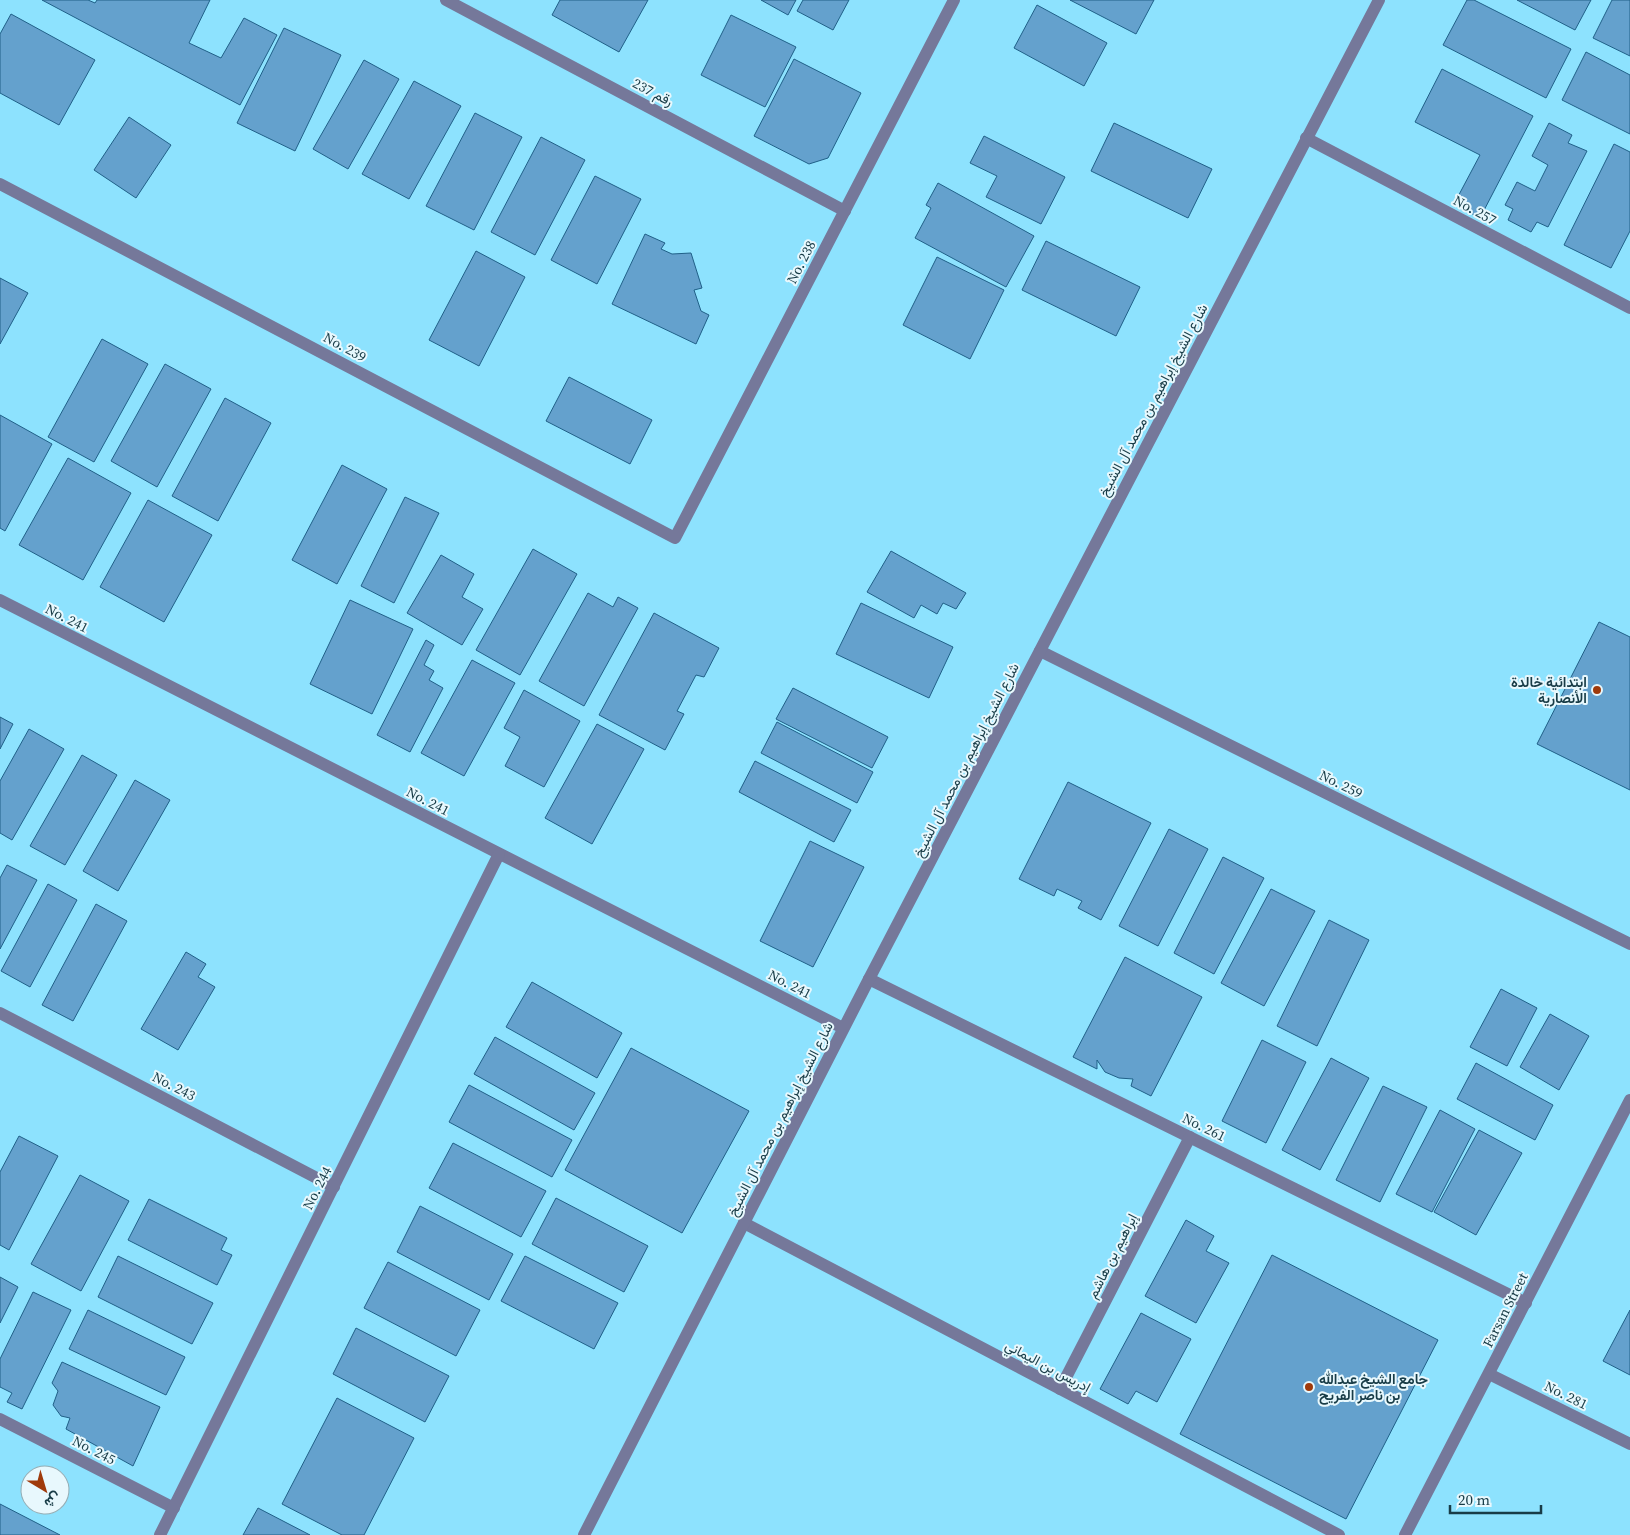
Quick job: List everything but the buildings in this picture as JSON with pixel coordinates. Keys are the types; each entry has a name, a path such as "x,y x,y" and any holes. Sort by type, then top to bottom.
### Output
{"street":[{"name":"رقم 237","path":"446,0 845,211"},
{"name":"No. 238","path":"675,538 954,0"},
{"name":"شارع الشيخ إبراهيم بن محمد آل الشيخ","path":"584,1535 843,1028 1379,0"},
{"name":"No. 257","path":"1306,138 1630,308"},
{"name":"No. 239","path":"0,184 675,538"},
{"name":"No. 241","path":"0,600 843,1028"},
{"name":"No. 259","path":"1040,651 1630,944"},
{"name":"No. 244","path":"160,1535 500,854"},
{"name":"No. 261","path":"869,979 1526,1303"},
{"name":"No. 243","path":"0,1013 334,1186"},
{"name":"Farsan Street","path":"1405,1535 1630,1100"},
{"name":"إبراهيم بن هاشم","path":"1060,1389 1190,1137"},
{"name":"إدريس بن اليماني","path":"744,1223 1339,1535"},
{"name":"No. 281","path":"1489,1374 1630,1444"},
{"name":"No. 245","path":"0,1419 174,1508"}],"place":[{"name":"ابتدائية خالدة الأنصارية","path":"1597,690"},
{"name":"جامع الشيخ عبدالله بن ناصر الفريح","path":"1309,1387"}]}
